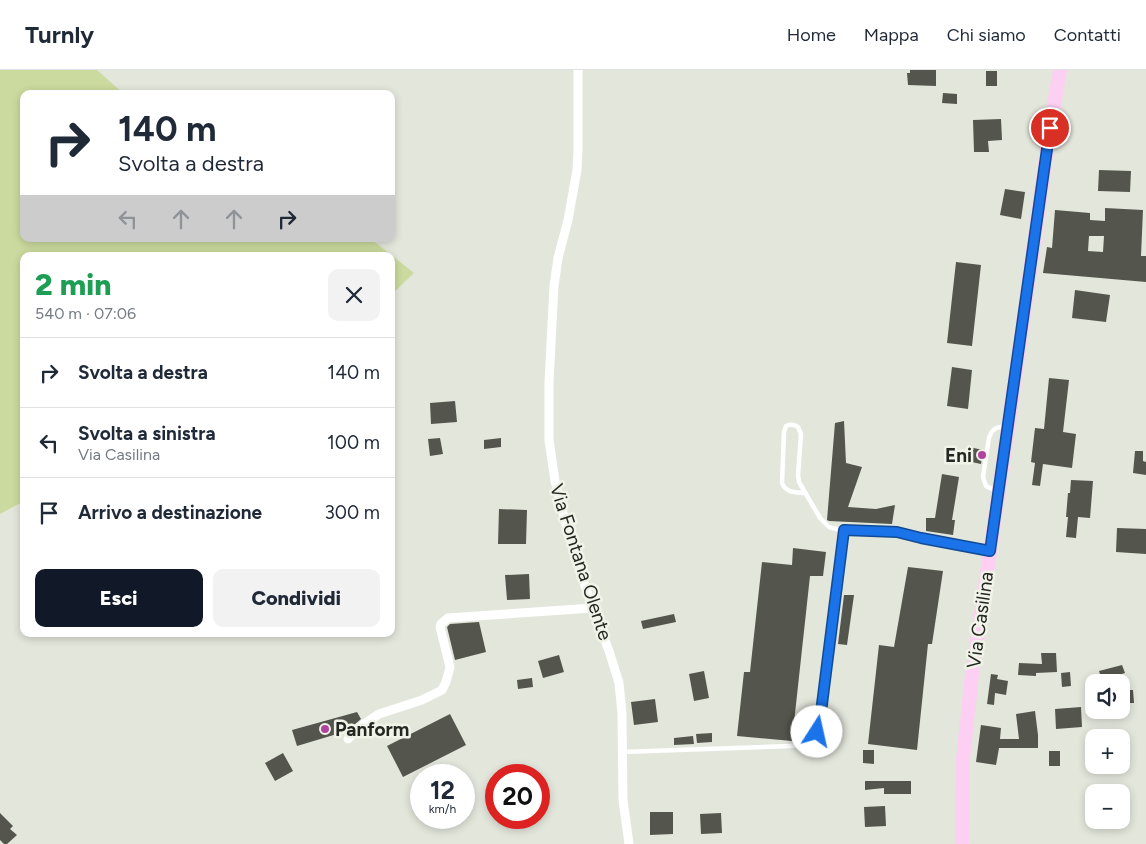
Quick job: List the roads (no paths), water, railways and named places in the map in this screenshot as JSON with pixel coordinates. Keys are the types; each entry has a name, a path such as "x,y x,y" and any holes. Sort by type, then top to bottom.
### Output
{"main road":[{"name":"Via Casilina","path":"962,844 962,778 972,675 1050,128 1060,70"}],"street":[{"name":"Via Fontana Olente","path":"578,70 577,170 556,272 548,419 551,458 571,544 619,684 622,708 623,800 629,844"},
{"path":"348,739 364,724 379,714 422,700 442,690 450,668 440,627 448,618 594,608"}],"lane":[{"path":"804,493 789,492 782,484 784,432 786,426 789,425 796,425 801,434 799,482 804,493 826,525 844,530 897,532 990,551"},
{"path":"622,752 790,746 807,744 812,740 817,732 820,720 844,530"}],"place":[{"name":"Eni","path":"982,455"},
{"name":"Panform","path":"325,729"}]}
